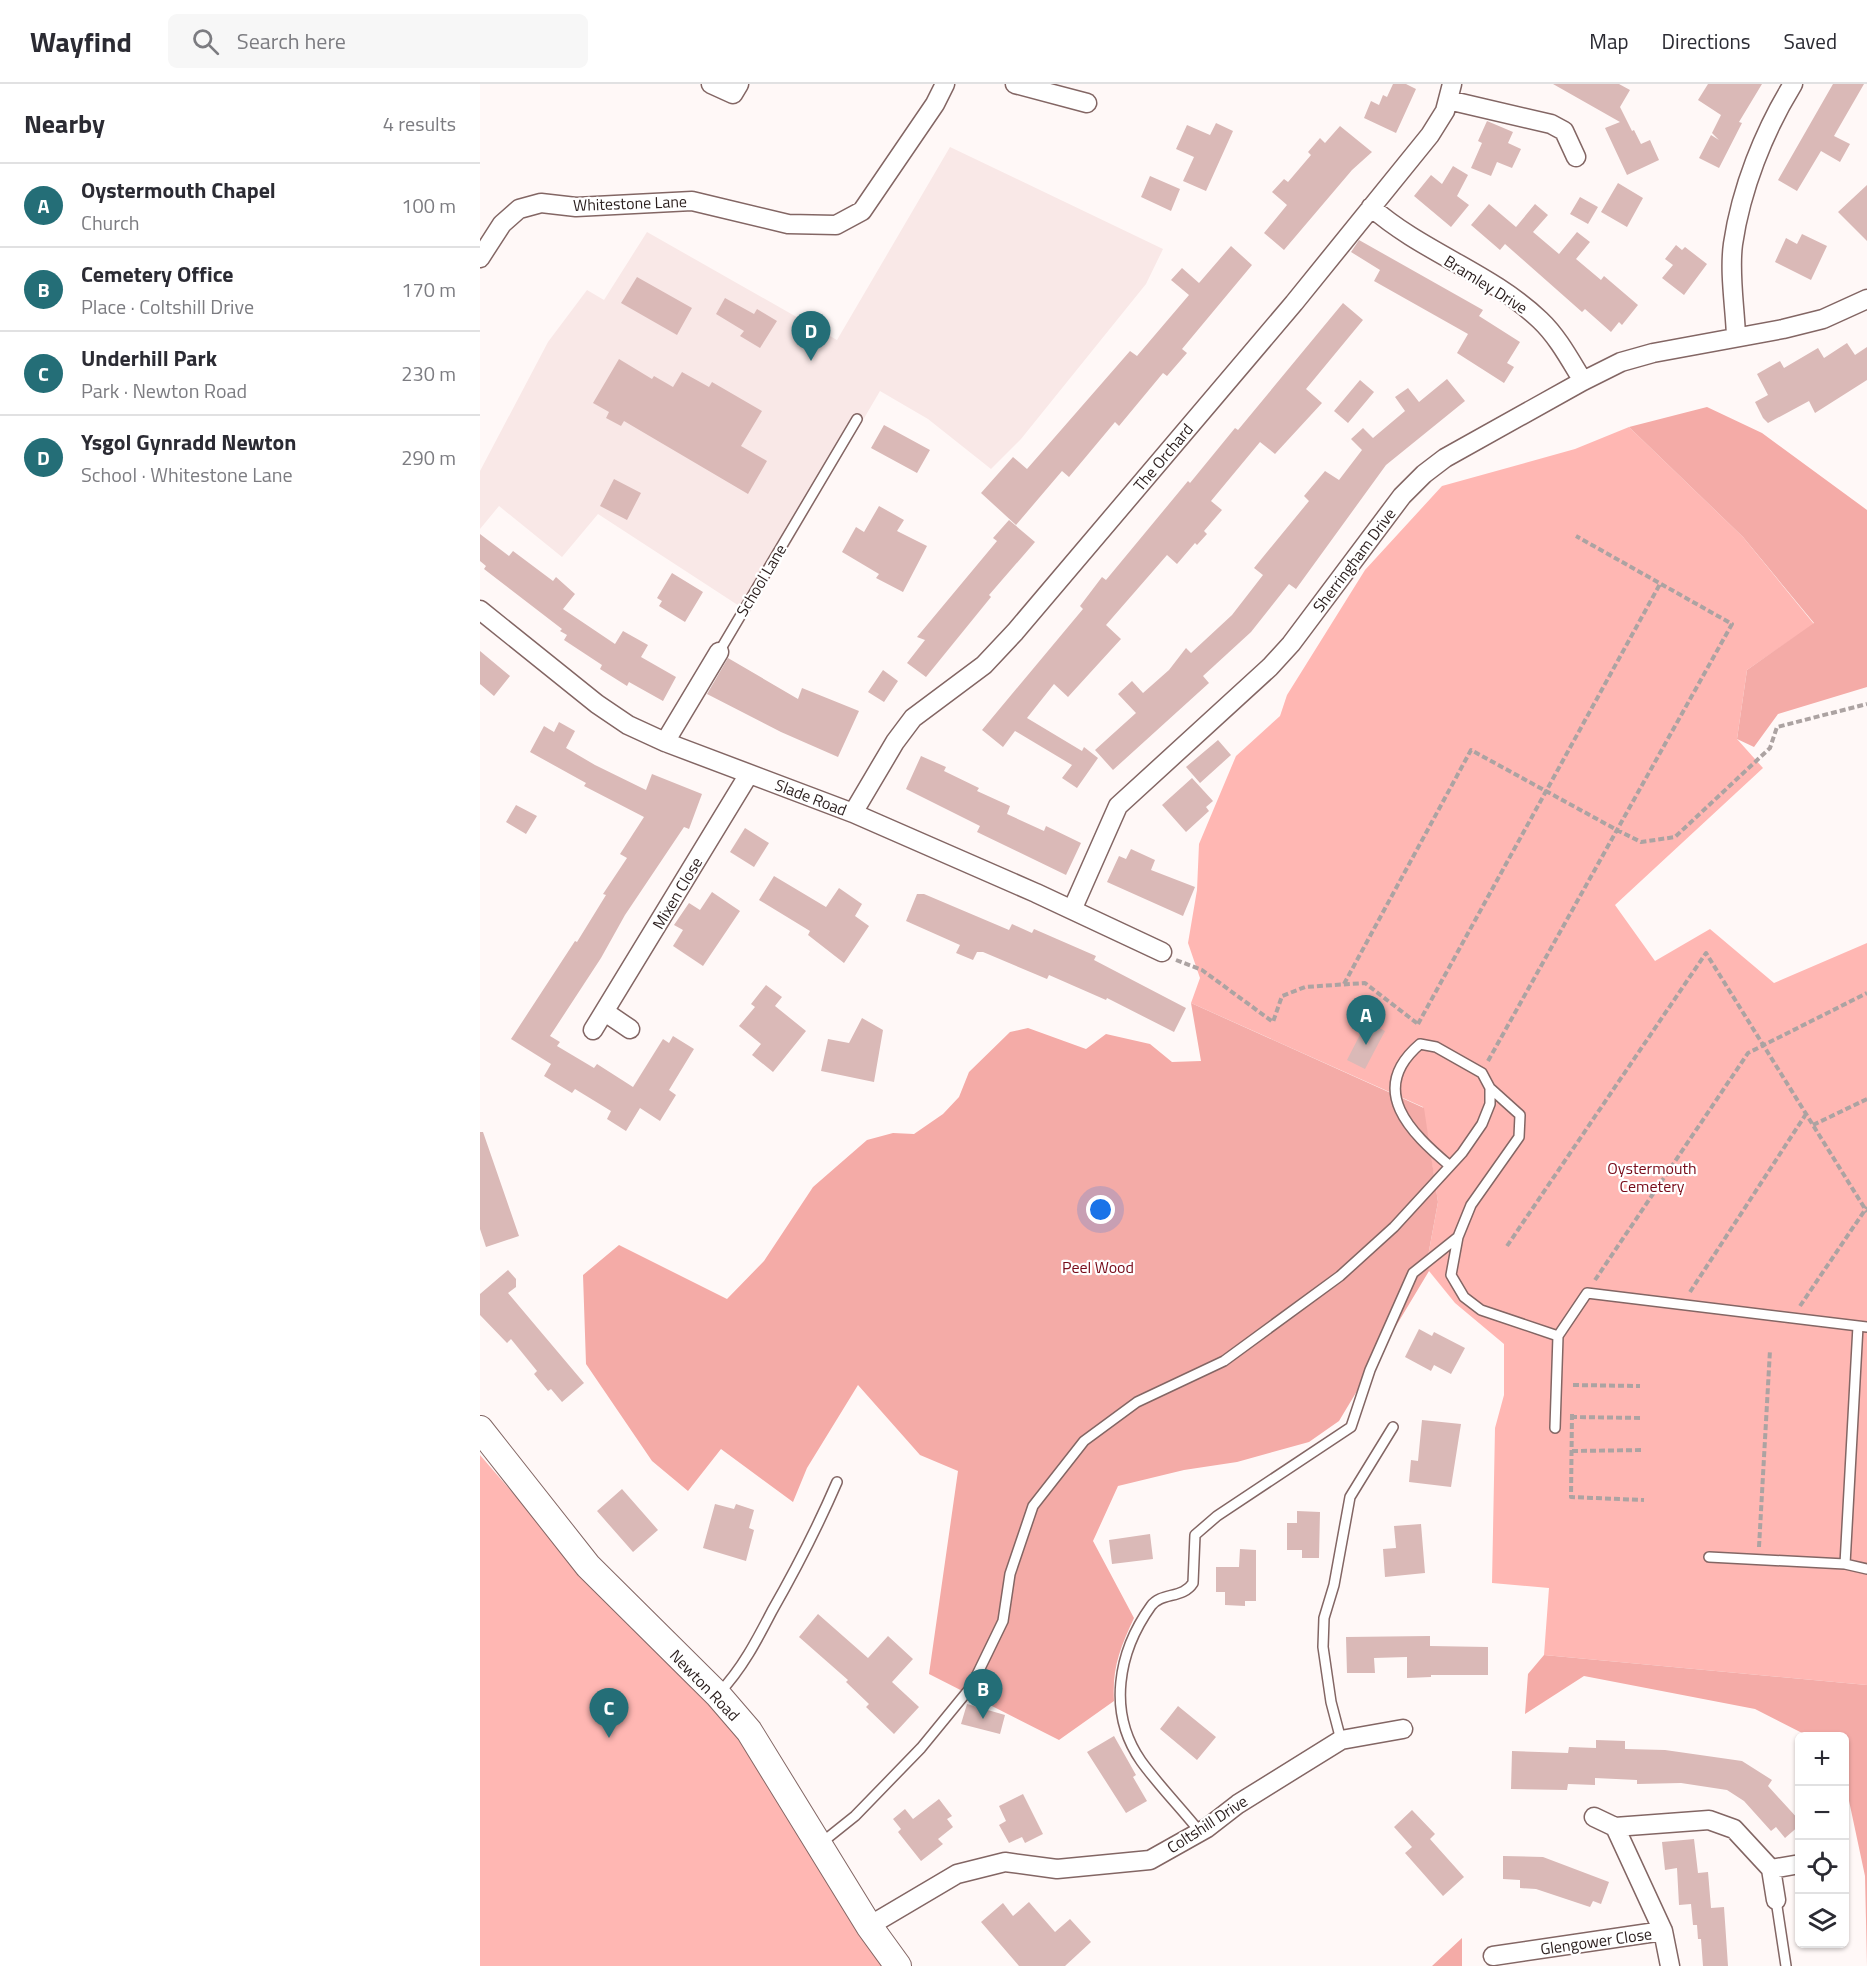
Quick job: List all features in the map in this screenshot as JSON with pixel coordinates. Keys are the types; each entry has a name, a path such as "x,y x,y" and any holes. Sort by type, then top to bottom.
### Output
{"street":[{"path":"711,84 733,94 739,84"},
{"name":"Whitestone Lane","path":"480,258 502,224 519,209 541,203 576,207 692,201 788,224 836,225 862,211 935,104 945,84"},
{"path":"1015,84 1088,103"},
{"path":"1736,336 1733,245 1744,195 1764,140 1793,84"},
{"path":"1450,92 1551,124 1564,131 1576,157"},
{"name":"The Orchard","path":"854,813 895,742 913,717 984,665 1015,632 1294,303 1430,135 1450,92"},
{"name":"Bramley Drive","path":"1371,207 1394,227 1521,304 1549,331 1583,381"},
{"name":"Sherringham Drive","path":"1072,910 1118,806 1270,667 1291,644 1402,496 1424,474 1445,458 1621,362 1823,319 1867,299"},
{"name":"Slade Road","path":"480,610 597,704 628,725 664,742 854,813 1162,952"},
{"name":"School Lane","path":"664,742 719,652"},
{"name":"Mixen Close","path":"594,1030 749,774"},
{"path":"605,1012 630,1029"},
{"name":"Newton Road","path":"480,1429 588,1566 718,1695 749,1731 869,1926 898,1966"},
{"name":"Coltshill Drive","path":"869,1926 957,1874 1005,1862 1057,1869 1150,1860 1200,1832 1238,1804 1341,1740 1403,1729"},
{"path":"1594,1816 1615,1827 1709,1820 1720,1822 1748,1840 1770,1869 1776,1900"},
{"path":"1615,1827 1663,1931 1670,1966"},
{"path":"1770,1869 1795,1865"},
{"name":"Glengower Close","path":"1493,1956 1663,1931"}],"lane":[{"name":"School Lane","path":"719,652 857,418"},
{"path":"1450,1166 1423,1142 1401,1115 1395,1088 1403,1064 1420,1044 1436,1047 1482,1073 1490,1088 1520,1116 1519,1137 1471,1205 1458,1237 1451,1275 1464,1297 1481,1310 1558,1336"},
{"path":"820,1844 872,1799 921,1748 971,1687 1003,1622 1010,1574 1033,1506 1084,1441 1137,1402 1224,1361 1340,1276 1394,1227 1450,1166 1482,1124 1490,1104 1490,1088"},
{"path":"1200,1832 1141,1760 1130,1741 1123,1720 1120,1690 1127,1647 1153,1604 1162,1598 1182,1594 1193,1583 1195,1535 1217,1516 1351,1427 1370,1370 1413,1273 1458,1237"},
{"path":"1555,1428 1558,1336 1587,1293 1862,1327 1845,1564"},
{"path":"1341,1740 1331,1702 1323,1647 1324,1618 1334,1585 1350,1497 1393,1427"},
{"path":"718,1695 735,1674 765,1625 819,1523 837,1482"},
{"path":"1709,1557 1845,1564 1866,1570"},
{"path":"1776,1900 1786,1966"}],"path":[{"path":"1482,1073 1732,624 1576,536"},
{"path":"1420,1044 1418,1024 1660,584"},
{"path":"1344,984 1471,750 1641,842 1675,837 1770,748 1777,727 1867,704"},
{"path":"1507,1246 1706,953 1866,1209 1791,1319"},
{"path":"1185,964 1202,970 1273,1022 1282,996 1305,987 1365,983 1418,1024"},
{"path":"1587,1293 1748,1053 1867,993"},
{"path":"1813,1125 1867,1099"},
{"path":"1681,1305 1806,1114"},
{"path":"1758,1559 1770,1350"},
{"path":"1557,1366 1573,1367 1572,1396"},
{"path":"1573,1385 1640,1386"},
{"path":"1572,1407 1572,1497 1644,1500"},
{"path":"1555,1417 1643,1418"},
{"path":"1572,1451 1644,1450"}],"shaded area":[{"path":"950,147 1163,249 1146,284 1021,439 991,469 928,419 880,391 750,613 598,514 562,557 499,506 480,529 480,471 548,342 587,290 604,300 647,232 837,340"}],"green space":[{"path":"1707,407 1762,433 1867,510 1867,687 1778,714 1754,747 1737,739 1747,670 1814,623 1743,537 1629,427"},
{"name":"Oystermouth Cemetery","path":"1629,427 1743,537 1814,624 1747,670 1737,739 1763,768 1615,905 1655,961 1710,929 1774,983 1867,943 1867,1685 1544,1655 1549,1588 1492,1583 1495,1428 1504,1395 1504,1344 1455,1303 1429,1271 1428,1256 1438,1202 1423,1107 1191,1003 1200,978 1188,943 1197,890 1199,844 1236,756 1280,716 1287,695 1365,570 1442,486 1575,449"},
{"name":"Peel Wood","path":"1191,1003 1424,1108 1438,1202 1428,1256 1429,1271 1339,1421 1309,1442 1237,1462 1184,1470 1118,1486 1093,1541 1134,1618 1118,1658 1114,1678 1114,1701 1059,1740 929,1674 958,1471 920,1455 858,1385 807,1468 793,1502 721,1449 688,1491 652,1461 586,1364 583,1275 619,1245 727,1299 764,1261 813,1187 867,1140 893,1133 914,1134 943,1114 959,1097 969,1072 1010,1032 1028,1028 1086,1049 1106,1034 1150,1044 1172,1062 1201,1061"},
{"path":"480,1455 617,1614 711,1703 764,1774 891,1966 480,1966"},
{"path":"1544,1655 1867,1685 1867,1966 1865,1876 1849,1801 1849,1732 1800,1732 1755,1709 1584,1676 1525,1714 1528,1674"},
{"path":"1462,1938 1462,1966 1432,1966"}],"building":[{"path":"1393,84 1406,84 1416,89 1396,133 1364,118 1371,101 1379,105 1383,95 1387,97"},
{"path":"1553,84 1619,84 1630,90 1620,107 1641,144 1650,140 1659,160 1627,175 1605,128 1620,122"},
{"path":"1708,84 1762,84 1739,122 1742,123 1719,168 1699,158 1711,135 1719,140 1712,133 1721,115 1698,100"},
{"path":"1833,84 1864,84 1834,136 1850,144 1840,162 1821,151 1797,191 1778,180"},
{"path":"1487,121 1513,132 1508,143 1521,149 1512,168 1497,162 1491,176 1471,168 1482,143 1478,141"},
{"path":"1216,123 1233,131 1206,191 1183,181 1194,157 1176,149 1187,125 1210,135"},
{"path":"1340,126 1372,152 1352,170 1284,250 1264,233 1287,205 1272,192 1284,179 1288,182 1311,155 1308,152 1320,138 1325,143"},
{"path":"1453,166 1468,175 1457,196 1469,205 1451,227 1414,196 1431,175 1442,184"},
{"path":"1150,176 1180,189 1171,211 1141,197"},
{"path":"1618,183 1643,198 1627,227 1601,212"},
{"path":"1867,185 1867,241 1838,212"},
{"path":"1580,197 1598,207 1588,224 1570,214"},
{"path":"1489,204 1516,227 1535,204 1548,215 1533,232 1559,254 1577,232 1590,242 1576,259 1601,280 1604,276 1638,305 1622,325 1619,322 1611,332 1585,309 1582,312 1505,244 1500,250 1471,225"},
{"path":"1802,234 1827,246 1811,280 1775,262 1786,238 1797,244"},
{"path":"1359,240 1483,310 1479,316 1520,342 1507,363 1514,367 1504,383 1457,353 1468,334 1374,281 1380,270 1351,252"},
{"path":"1676,245 1682,250 1685,247 1707,264 1684,295 1662,278 1673,265 1665,259"},
{"path":"1231,246 1252,265 1182,349 1187,353 1167,376 1163,373 1119,426 1115,422 1069,477 1062,471 1016,525 981,493 1013,457 1027,469 1130,351 1137,356 1189,295 1171,280 1182,268 1199,283"},
{"path":"637,277 692,308 677,335 621,303"},
{"path":"725,298 754,314 757,309 777,321 760,348 740,336 744,331 716,314"},
{"path":"1343,303 1363,320 1306,389 1322,403 1275,454 1260,442 1211,501 1222,510 1204,531 1207,534 1197,545 1195,543 1177,564 1167,555 1106,625 1121,639 1068,697 1054,684 1027,718 1082,751 1084,747 1098,758 1077,788 1062,778 1072,765 1015,731 1003,747 982,730 1083,609 1080,606 1102,577 1106,580 1188,481 1190,483 1235,428 1238,430"},
{"path":"1847,343 1855,355 1867,347 1867,380 1815,413 1809,401 1768,423 1763,418 1755,402 1768,395 1757,374 1780,361 1784,368 1818,348 1824,358"},
{"path":"619,359 652,379 654,376 673,387 682,372 709,387 712,382 762,411 741,446 767,461 748,494 624,421 621,426 606,418 609,412 593,403"},
{"path":"1447,379 1465,401 1386,465 1296,589 1289,584 1251,632 1203,676 1209,683 1113,770 1095,750 1136,713 1118,694 1132,681 1143,693 1169,670 1186,648 1191,653 1232,615 1263,575 1254,568 1309,501 1304,496 1325,471 1339,480 1362,450 1351,439 1363,428 1373,438 1405,411 1395,397 1408,388 1419,402"},
{"path":"1360,380 1374,392 1348,423 1334,411"},
{"path":"884,425 930,450 917,473 871,448"},
{"path":"614,479 641,493 627,520 600,506"},
{"path":"879,506 904,520 897,531 927,546 903,592 876,578 879,574 842,552 856,527 864,532"},
{"path":"1009,520 1035,542 989,595 991,597 926,677 907,663 925,640 917,637 997,541 993,538"},
{"path":"480,534 509,556 513,551 553,581 556,577 575,594 563,609 615,644 623,631 648,645 641,657 676,677 663,701 629,682 627,686 600,669 602,665 564,640 567,635 560,631 562,629 484,569 486,566 480,561"},
{"path":"672,573 703,592 685,622 659,606 662,601 657,598"},
{"path":"480,651 510,676 494,696 480,684"},
{"path":"728,658 798,699 802,688 859,711 838,757 781,732 707,694"},
{"path":"883,670 898,681 884,702 868,692"},
{"path":"559,722 575,731 566,748 595,765 646,790 652,774 702,794 689,829 684,827 625,915 601,958 550,1036 560,1042 557,1046 594,1068 597,1064 633,1087 663,1039 669,1043 673,1036 694,1049 669,1090 676,1095 660,1121 640,1108 626,1131 607,1119 611,1111 575,1089 572,1093 544,1076 551,1064 511,1039 606,895 603,894 627,858 620,854 644,817 584,786 586,783 530,752 544,726 554,732"},
{"path":"1218,740 1231,755 1200,783 1186,767"},
{"path":"921,756 946,767 944,771 979,788 977,791 1010,806 1007,814 1044,831 1046,826 1081,843 1066,875 977,832 980,826 906,789"},
{"path":"1192,778 1213,801 1206,807 1209,811 1186,832 1162,805"},
{"path":"516,805 537,816 526,834 506,822"},
{"path":"745,828 769,843 754,867 730,852"},
{"path":"1131,849 1155,860 1151,870 1195,887 1183,916 1107,882 1119,856 1126,859"},
{"path":"774,876 826,907 839,888 862,904 855,916 869,926 844,963 808,935 810,931 759,900"},
{"path":"712,892 740,911 703,966 673,946 683,930 674,925 689,903 700,910"},
{"path":"917,894 924,894 1009,930 1012,924 1032,933 1034,929 1096,956 1094,960 1186,1008 1174,1032 1107,998 1106,1000 1049,975 1047,979 983,952 977,952 973,960 956,953 960,945 906,921"},
{"path":"766,985 782,997 775,1006 806,1031 773,1072 752,1055 761,1044 739,1026 755,1007 751,1004"},
{"path":"862,1018 883,1030 874,1082 821,1071 828,1039 849,1043"},
{"path":"1367,1021 1385,1031 1365,1069 1347,1060"},
{"path":"480,1132 483,1132 519,1236 486,1247 480,1229"},
{"path":"508,1270 516,1279 516,1287 508,1293 584,1383 562,1402 551,1389 548,1391 534,1374 537,1371 511,1339 507,1343 480,1315 480,1294"},
{"path":"1419,1329 1432,1336 1434,1332 1465,1348 1451,1374 1434,1365 1431,1371 1405,1357"},
{"path":"1422,1420 1461,1424 1451,1487 1409,1482 1411,1460 1418,1461"},
{"path":"622,1489 658,1530 633,1552 597,1511"},
{"path":"715,1504 734,1509 736,1504 754,1510 749,1528 754,1530 746,1561 703,1548"},
{"path":"1297,1511 1320,1512 1319,1558 1302,1558 1302,1550 1287,1550 1287,1523 1297,1523"},
{"path":"1421,1524 1425,1573 1385,1577 1383,1549 1396,1548 1394,1526"},
{"path":"1150,1534 1153,1559 1112,1564 1109,1540"},
{"path":"1240,1549 1256,1550 1256,1601 1245,1601 1245,1606 1225,1605 1225,1592 1216,1592 1216,1567 1239,1567"},
{"path":"818,1614 868,1658 888,1636 913,1659 892,1682 919,1707 894,1734 866,1707 869,1704 846,1682 848,1680 799,1637"},
{"path":"1430,1636 1430,1646 1488,1647 1488,1675 1431,1675 1431,1677 1407,1678 1407,1657 1374,1658 1375,1673 1347,1673 1346,1637"},
{"path":"967,1704 1005,1715 1000,1734 961,1724"},
{"path":"1178,1706 1216,1737 1197,1760 1160,1729"},
{"path":"1114,1736 1136,1775 1133,1777 1147,1801 1126,1813 1087,1752"},
{"path":"1596,1740 1625,1741 1625,1749 1665,1750 1742,1761 1772,1780 1768,1786 1795,1816 1795,1829 1785,1838 1776,1827 1771,1831 1744,1801 1727,1790 1681,1783 1637,1784 1637,1780 1595,1778 1595,1785 1568,1784 1567,1790 1511,1789 1512,1751 1568,1753 1569,1747 1596,1748"},
{"path":"1023,1794 1043,1834 1025,1843 1022,1837 1009,1843 999,1825 1006,1821 999,1806"},
{"path":"939,1799 952,1816 947,1819 953,1827 938,1839 943,1844 921,1861 898,1832 901,1829 893,1819 905,1809 913,1819"},
{"path":"1412,1810 1435,1834 1430,1839 1464,1877 1443,1896 1405,1853 1412,1847 1394,1827"},
{"path":"1694,1839 1698,1873 1708,1872 1711,1908 1724,1907 1728,1966 1703,1966 1701,1939 1698,1939 1697,1925 1693,1925 1691,1904 1679,1905 1677,1868 1665,1870 1662,1842"},
{"path":"1503,1856 1543,1857 1609,1882 1601,1904 1593,1901 1590,1907 1536,1889 1520,1888 1520,1880 1503,1879"},
{"path":"1029,1902 1055,1932 1070,1919 1091,1942 1065,1966 1019,1966 981,1922 1003,1903 1013,1916"}],"place":[{"name":"Ysgol Gynradd Newton","path":"811,361"},
{"name":"Oystermouth Chapel","path":"1366,1045"},
{"name":"Cemetery Office","path":"983,1719"},
{"name":"Underhill Park","path":"609,1738"}]}
